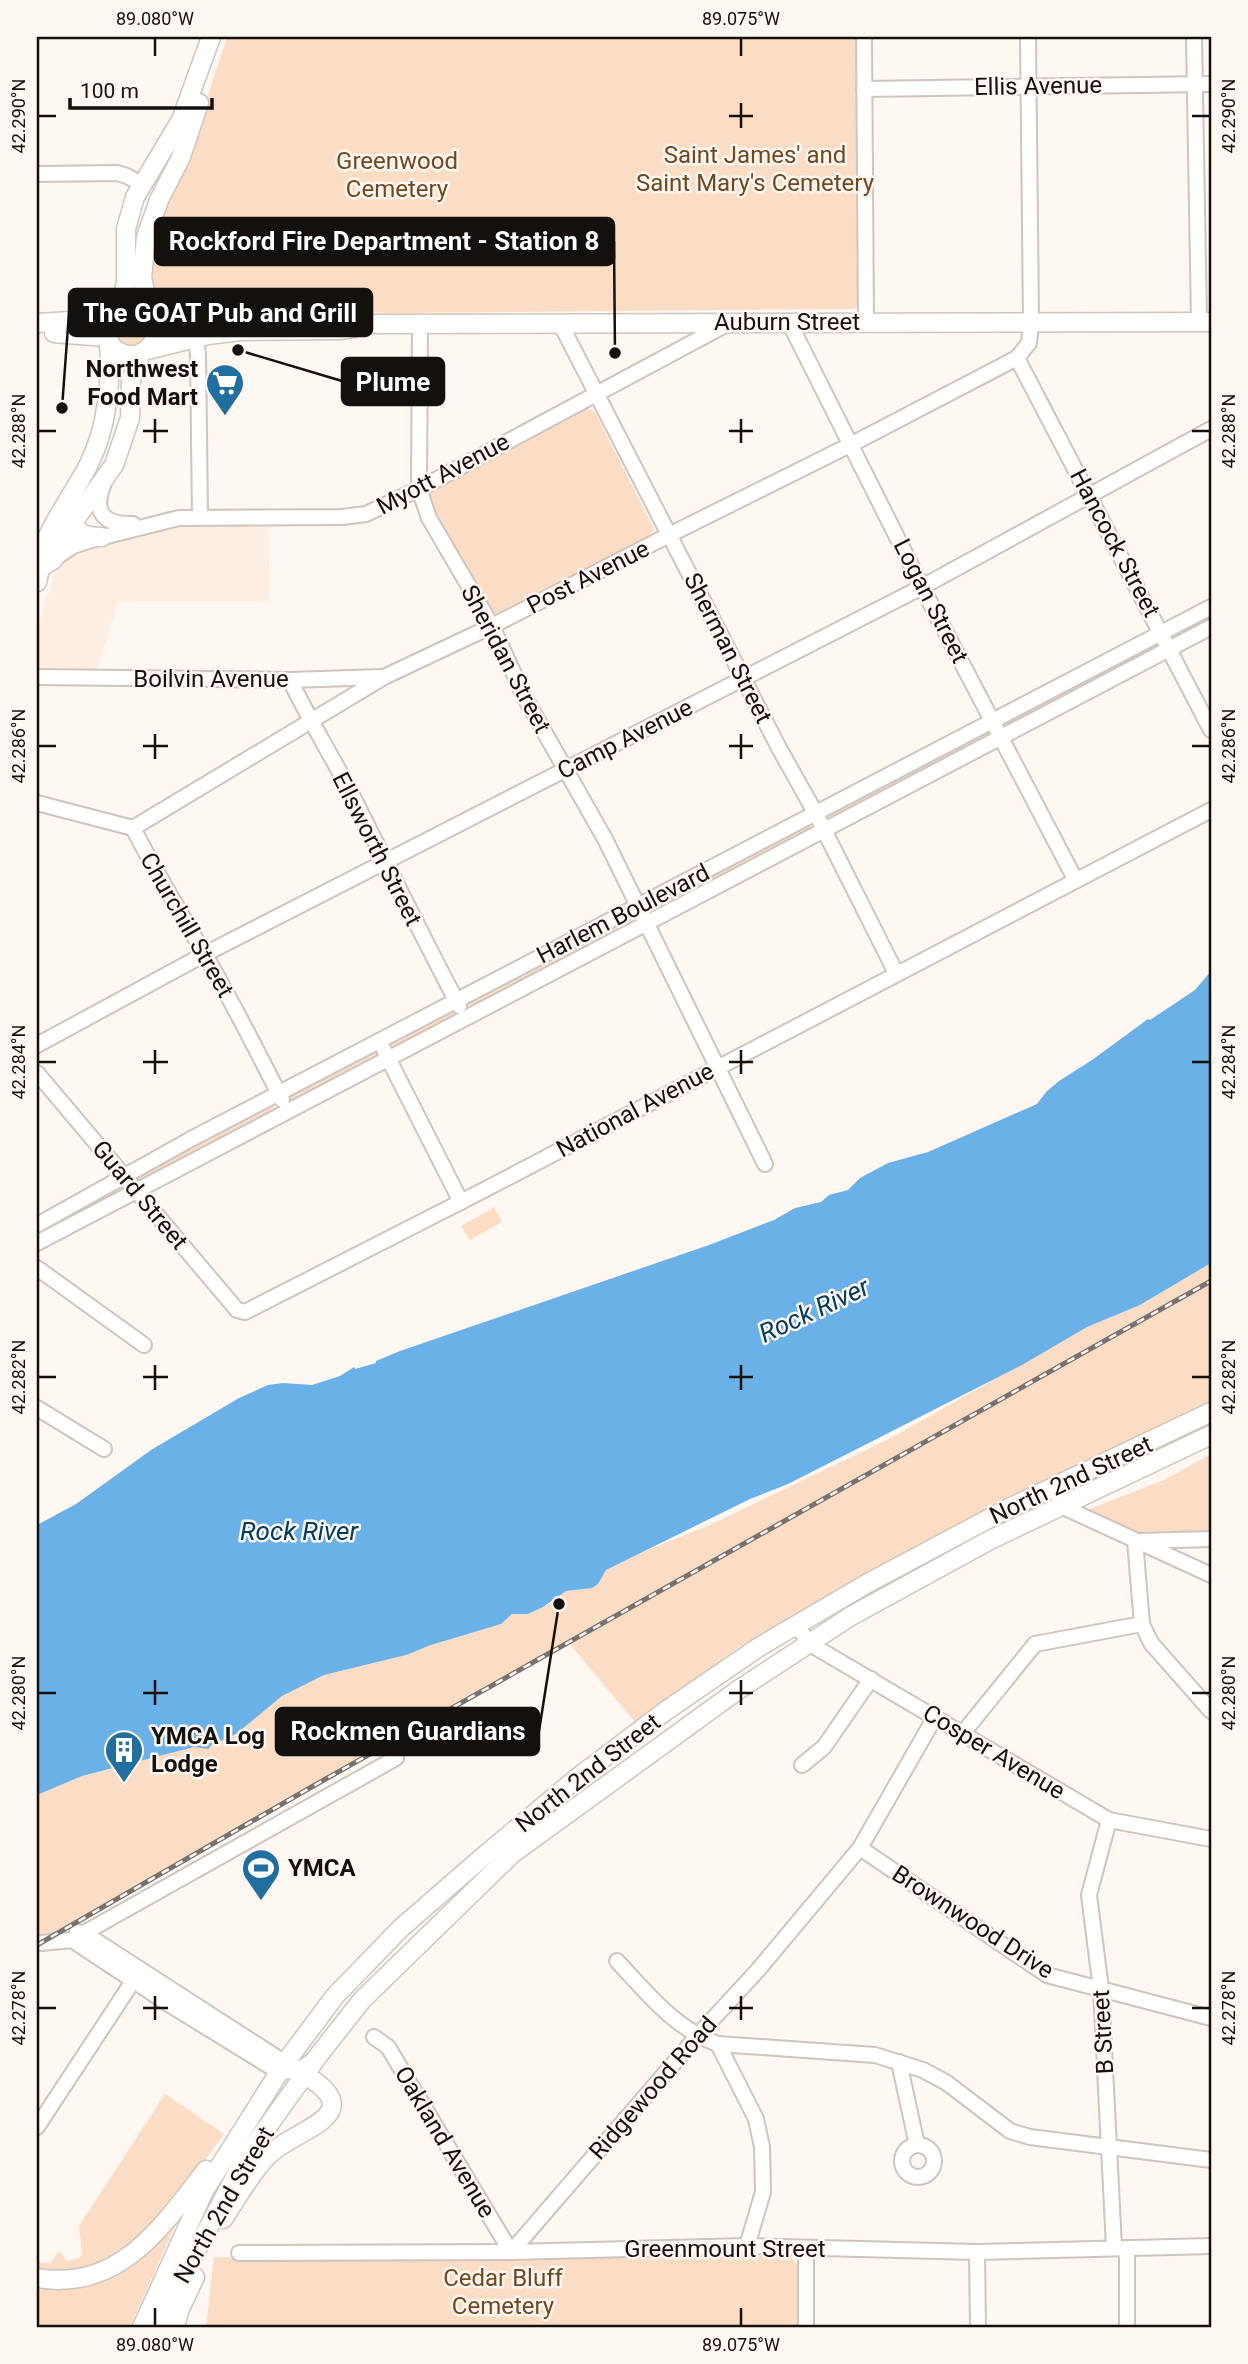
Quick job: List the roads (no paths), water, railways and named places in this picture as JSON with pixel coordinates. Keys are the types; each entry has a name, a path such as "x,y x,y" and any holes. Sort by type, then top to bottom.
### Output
{"main road":[{"path":"42,560 54,523 97,446 111,381 106,328 126,284 126,229 135,197 169,144 211,37"},
{"path":"42,560 72,525 105,479 123,443 130,418 131,380 143,352 156,336 142,278 146,237 159,200 181,157 222,37"},
{"path":"37,323 87,320 135,304 152,316"},
{"name":"Auburn Street","path":"152,316 179,328 272,316 349,317 363,324"},
{"name":"Auburn Street","path":"143,352 195,338 240,331 340,330 363,324 1205,322"},
{"path":"37,333 79,333 108,339 116,350 124,354 143,352"},
{"path":"72,525 73,504 86,478 88,466"},
{"path":"72,525 83,534 102,537"},
{"name":"North 2nd Street","path":"156,2327 291,2070 334,1996 401,1928 587,1770 759,1647 880,1576 1007,1508 1211,1412"},
{"name":"North 2nd Street","path":"142,2327 204,2191 265,2092 291,2070 317,2056 362,2000 512,1854 738,1690 851,1616 989,1540 1211,1434"},
{"path":"223,2219 271,2152 322,2122 330,2112 332,2103 327,2090 291,2070"},
{"path":"175,2327 179,2311 234,2195 297,2096 291,2070"},
{"path":"37,2278 67,2279 96,2274 119,2264 148,2242 265,2092"}],"street":[{"path":"864,37 866,322"},
{"path":"1017,358 1029,343 1031,323 1028,37"},
{"path":"1194,37 1205,322"},
{"name":"Ellis Avenue","path":"864,89 1211,84"},
{"path":"37,174 117,173 141,184"},
{"name":"Logan Street","path":"789,322 922,586 1075,879"},
{"name":"Sherman Street","path":"560,323 825,831 896,973"},
{"name":"Myott Avenue","path":"42,560 72,546 178,518 359,516 419,489 730,323"},
{"name":"Sheridan Street","path":"420,324 419,489 423,504 492,626 525,698 605,839 765,1164"},
{"path":"195,338 198,353 200,517"},
{"name":"Post Avenue","path":"133,828 384,677 492,626 1017,358"},
{"name":"Hancock Street","path":"1017,358 1211,730"},
{"name":"Camp Avenue","path":"37,1045 205,954 922,586 1211,429"},
{"path":"105,479 99,500 106,519 124,525 149,524"},
{"name":"Harlem Boulevard","path":"37,1225 279,1093 1211,607"},
{"name":"Harlem Boulevard","path":"37,1243 1211,627"},
{"name":"Boilvin Avenue","path":"37,677 290,680 384,677"},
{"name":"Ellsworth Street","path":"290,680 465,1017"},
{"name":"Churchill Street","path":"37,803 133,828 164,888 205,954 287,1110"},
{"name":"National Avenue","path":"246,1312 1211,810"},
{"path":"379,1041 461,1202"},
{"name":"Guard Street","path":"37,1073 237,1310 246,1312"},
{"path":"37,1268 144,1345"},
{"path":"37,1408 104,1449"},
{"path":"1055,1486 1061,1506 1211,1574"},
{"path":"1135,1541 1211,1539"},
{"path":"1135,1541 1142,1624 1151,1643 1211,1711"},
{"path":"962,1733 1035,1644 1142,1624"},
{"name":"Cosper Avenue","path":"796,1625 810,1643 1109,1820 1211,1839"},
{"path":"802,1765 824,1747 870,1679"},
{"name":"Ridgewood Road","path":"511,2252 758,1970 860,1848 935,1717"},
{"path":"84,1933 396,1758"},
{"name":"B Street","path":"1109,1820 1089,1895 1101,1989 1110,2147 1128,2327"},
{"name":"Brownwood Drive","path":"860,1848 1047,1975 1211,2018"},
{"path":"39,1944 68,1931 84,1933 142,1968 291,2070"},
{"path":"39,1944 72,1940 133,1981 291,2070"},
{"path":"617,1961 672,2019 718,2044 875,2055 923,2070 947,2083 1010,2131 1031,2137 1211,2161"},
{"path":"37,2127 142,1968"},
{"name":"Oakland Avenue","path":"374,2037 388,2047 511,2252"},
{"path":"718,2044 756,2119 762,2147 763,2192 747,2246"},
{"path":"899,2062 916,2145"},
{"name":"Greenmount Street","path":"239,2253 511,2252 747,2246 977,2252 1211,2246"},
{"path":"806,2248 806,2327"},
{"path":"977,2252 978,2327"}],"water":[{"name":"Rock River","path":"1211,971 1211,1263 1140,1305 1087,1327 1022,1365 788,1484 750,1499 606,1570 598,1584 592,1588 566,1591 528,1614 512,1614 501,1624 406,1655 324,1675 282,1696 236,1734 210,1746 209,1749 194,1747 82,1776 37,1795 37,1525 76,1504 151,1450 239,1398 268,1385 312,1385 340,1376 354,1367 355,1369 376,1363 400,1351 709,1245 774,1220 795,1208 821,1202 829,1195 848,1190 860,1178 888,1163 928,1152 1037,1104 1059,1081 1195,990"}],"railway":[{"path":"37,1945 315,1785 1211,1281"}],"place":[{"name":"Plume","path":"238,350"},
{"name":"Rockford Fire Department - Station 8","path":"615,353"},
{"name":"The GOAT Pub and Grill","path":"62,408"},
{"name":"Northwest Food Mart","path":"225,417"},
{"name":"Rockmen Guardians","path":"559,1604"},
{"name":"YMCA Log Lodge","path":"124,1784"},
{"name":"YMCA","path":"261,1902"}],"park label":[{"name":"Saint James' and Saint Mary's Cemetery","path":"755,169"},
{"name":"Greenwood Cemetery","path":"397,175"},
{"name":"Cedar Bluff Cemetery","path":"503,2292"}]}
